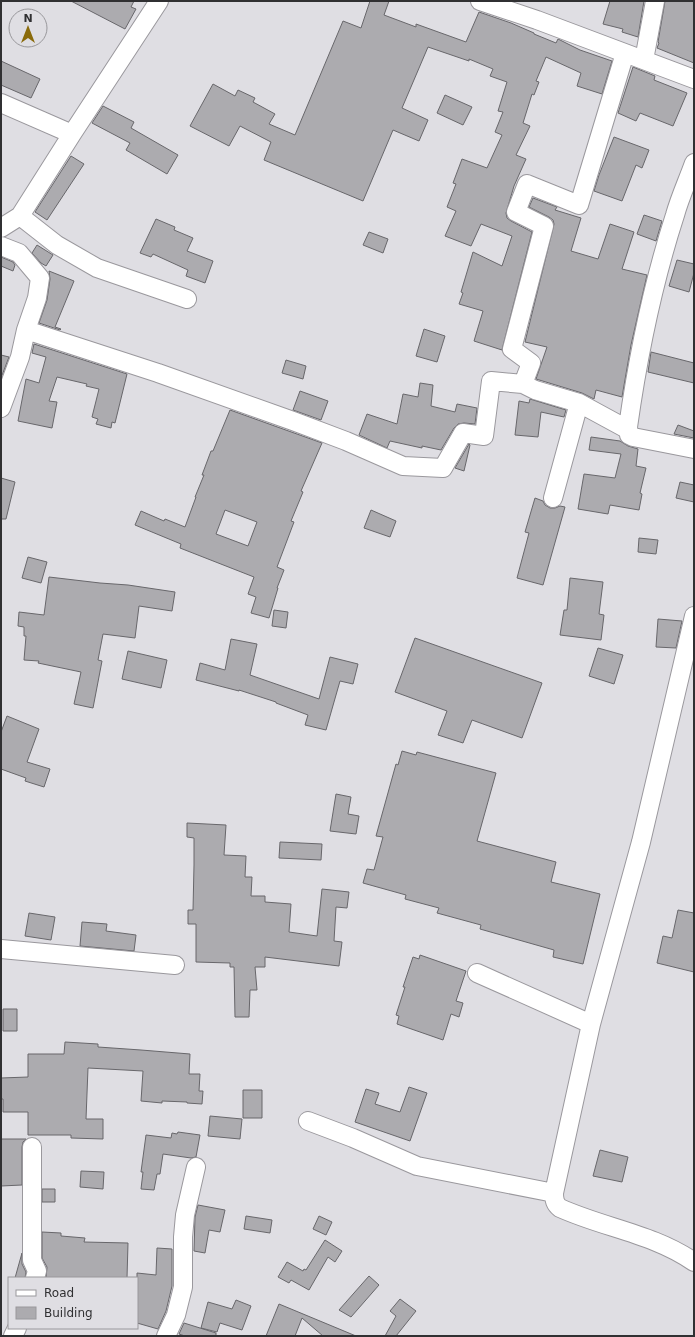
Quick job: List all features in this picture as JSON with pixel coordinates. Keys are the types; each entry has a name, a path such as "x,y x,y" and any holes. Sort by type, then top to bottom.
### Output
{"street":[{"path":"1,228 20,216 159,1"},
{"path":"480,1 537,20 694,79"},
{"path":"644,60 655,1"},
{"path":"523,384 531,363 512,349 544,226 516,212 527,184 579,204 625,53"},
{"path":"1,103 72,134"},
{"path":"628,431 640,355 655,290 675,213 694,163"},
{"path":"20,216 57,245 97,268 187,299"},
{"path":"1,246 20,253 40,278 37,298 26,330 20,357 1,408"},
{"path":"26,330 158,373 263,410 346,441 402,466 443,468 463,433 484,436 492,381 523,384 535,390 579,403 625,428 633,437 694,449"},
{"path":"553,498 579,403"},
{"path":"694,616 641,842 591,1024 554,1193 554,1200 560,1208 671,1248 694,1262"},
{"path":"1,949 175,966"},
{"path":"477,973 591,1024"},
{"path":"308,1121 353,1138 416,1166 554,1193"},
{"path":"32,1147 32,1260 38,1271 35,1277"},
{"path":"166,1336 176,1314 183,1287 183,1237 185,1215 196,1167"}],"building":[{"path":"71,1 134,1 131,7 136,9 125,29"},
{"path":"370,1 389,1 384,15 416,27 416,24 466,42 479,12 511,23 556,43 558,39 580,50 612,61 602,94 577,86 581,73 546,57 536,81 539,82 534,95 532,94 523,123 530,126 516,155 526,159 514,186 506,213 507,218 511,221 532,232 502,350 474,341 483,311 459,304 473,252 502,266 512,236 481,224 471,246 445,236 456,211 447,207 456,184 453,183 462,159 487,168 502,135 495,132 503,112 498,111 507,82 490,76 493,69 469,59 469,61 428,47 402,108 428,120 419,141 393,130 363,201 264,160 271,142 240,126 229,146 190,126 213,84 235,96 238,90 255,98 253,102 275,114 269,124 295,135 343,21 361,28"},
{"path":"610,1 644,1 638,37 622,32 623,29 603,24"},
{"path":"665,1 694,1 694,63 657,48"},
{"path":"1,61 40,79 31,98 1,85"},
{"path":"633,67 655,76 654,80 687,93 673,126 640,113 636,121 618,113"},
{"path":"445,95 472,107 463,125 437,113"},
{"path":"103,106 134,122 131,128 178,155 167,174 126,150 130,143 92,123"},
{"path":"614,137 649,150 642,168 636,165 622,201 594,191"},
{"path":"71,156 84,164 47,220 35,212"},
{"path":"533,198 557,207 555,210 581,218 571,251 598,259 610,224 634,232 622,269 647,275 631,345 622,397 596,390 594,399 582,393 536,379 547,347 525,342 554,224 553,220 549,217 529,207"},
{"path":"644,215 662,221 656,241 637,234"},
{"path":"156,219 175,227 174,230 193,238 187,251 213,261 205,283 186,276 188,270 153,254 151,257 140,253"},
{"path":"369,232 388,239 383,253 363,245"},
{"path":"37,245 53,255 46,266 41,263 32,253"},
{"path":"1,257 13,262 15,265 13,271 1,266"},
{"path":"677,260 694,264 694,273 689,292 669,286"},
{"path":"49,271 74,281 55,327 61,329 60,330 39,323 47,300 50,279"},
{"path":"424,329 445,336 437,362 416,356"},
{"path":"34,344 127,374 115,423 112,422 111,428 96,424 98,419 92,417 99,389 86,386 87,384 57,377 49,401 57,402 52,428 18,421 26,379 39,383 46,357 32,353"},
{"path":"651,352 694,363 694,383 648,372"},
{"path":"1,355 9,357 1,378"},
{"path":"286,360 306,366 303,379 282,373"},
{"path":"420,383 433,385 431,406 455,412 457,404 477,408 475,424 458,424 441,450 422,446 422,448 390,441 387,448 359,435 367,414 397,424 403,394 418,397"},
{"path":"300,391 328,401 321,420 293,410"},
{"path":"530,399 566,410 564,417 541,412 538,437 515,435 519,401 529,403"},
{"path":"230,410 322,443 301,491 303,492 291,521 294,522 277,567 284,570 277,588 269,618 251,613 256,597 248,594 254,577 180,548 181,544 135,525 141,511 164,521 165,519 185,527 204,475 202,475 211,451 213,451","holes":["225,510 257,522 248,546 216,534"]},
{"path":"678,425 694,431 694,438 674,434"},
{"path":"591,437 620,441 628,446 638,449 636,466 646,468 640,493 642,494 639,510 610,505 608,514 578,509 584,474 615,478 621,454 589,450"},
{"path":"469,444 464,471 455,468"},
{"path":"1,478 15,482 6,519 1,519"},
{"path":"680,482 694,485 694,502 676,498"},
{"path":"535,498 543,501 545,505 550,508 560,506 565,507 543,585 517,578 529,533 525,532"},
{"path":"371,510 396,521 390,537 364,528"},
{"path":"639,538 658,540 656,554 638,552"},
{"path":"28,557 47,562 41,583 22,578"},
{"path":"49,577 128,585 175,592 172,611 139,606 135,638 103,634 98,660 102,661 93,708 74,704 81,672 38,663 39,661 24,660 26,636 24,636 24,627 18,626 19,612 44,615"},
{"path":"570,578 603,582 599,614 604,615 601,640 560,635 564,610 567,610"},
{"path":"274,610 288,612 286,628 272,626"},
{"path":"658,619 682,621 676,648 656,647"},
{"path":"415,638 542,683 522,738 472,720 463,743 438,735 447,711 395,692"},
{"path":"231,639 257,644 250,675 319,699 330,657 358,664 353,684 340,681 326,730 305,725 308,715 276,702 239,690 196,680 200,663 225,670"},
{"path":"598,648 623,655 614,684 589,676"},
{"path":"128,651 167,660 161,688 122,679"},
{"path":"7,716 39,729 27,762 50,769 44,787 25,781 26,778 1,769 1,732"},
{"path":"402,751 416,755 417,752 496,773 477,841 556,862 551,882 600,894 583,964 553,957 554,950 480,929 481,925 437,913 439,908 405,899 406,895 363,883 367,869 374,870 383,837 376,836 396,764 398,765"},
{"path":"336,794 351,797 348,814 359,816 356,834 330,831"},
{"path":"187,823 226,825 224,855 246,856 245,877 252,877 251,896 265,896 265,902 291,904 289,932 317,936 322,889 349,892 347,908 336,907 334,941 342,942 339,966 265,957 265,967 255,967 257,990 250,990 249,1017 235,1017 234,967 230,967 230,963 196,962 196,924 188,924 188,910 193,910 194,838 187,837"},
{"path":"280,842 322,844 321,860 279,858"},
{"path":"678,910 694,913 694,972 657,963 663,936 672,938"},
{"path":"29,913 55,917 51,940 25,936"},
{"path":"82,922 107,924 106,931 136,935 134,951 80,946"},
{"path":"420,955 466,971 456,1001 463,1003 459,1017 451,1014 443,1040 397,1024 399,1016 396,1015 413,957 419,959"},
{"path":"3,1009 17,1009 17,1031 3,1031"},
{"path":"65,1042 98,1044 98,1047 190,1054 189,1074 200,1074 199,1091 203,1091 202,1104 187,1102 162,1101 162,1103 141,1101 143,1071 88,1068 86,1119 103,1119 103,1139 71,1138 71,1135 28,1135 28,1112 3,1112 3,1099 1,1099 1,1078 28,1077 28,1054 64,1054"},
{"path":"409,1087 427,1093 410,1141 355,1122 366,1089 379,1093 375,1104 400,1112"},
{"path":"243,1090 262,1090 262,1118 243,1118"},
{"path":"210,1116 242,1119 240,1139 208,1136"},
{"path":"178,1132 200,1135 196,1157 191,1158 163,1154 160,1174 157,1174 154,1190 141,1189 143,1172 141,1172 146,1135 171,1138 172,1133 177,1134"},
{"path":"1,1139 26,1139 23,1142 22,1147 22,1185 1,1186"},
{"path":"600,1150 628,1157 622,1182 593,1176"},
{"path":"81,1171 104,1172 103,1189 80,1187"},
{"path":"42,1189 55,1189 55,1202 42,1202"},
{"path":"198,1205 225,1210 220,1232 209,1230 205,1253 194,1251 195,1217"},
{"path":"246,1216 272,1220 270,1233 244,1229"},
{"path":"319,1216 332,1222 326,1235 313,1229"},
{"path":"42,1232 61,1233 61,1236 85,1238 84,1242 128,1243 127,1277 46,1277 47,1267 42,1258"},
{"path":"325,1240 342,1251 335,1262 328,1257 309,1290 291,1280 289,1283 278,1277 287,1262 303,1271 304,1269 306,1270"},
{"path":"157,1248 172,1249 172,1286 166,1311 158,1329 138,1323 137,1273 156,1275"},
{"path":"22,1253 22,1264 26,1272 25,1277 15,1277"},
{"path":"369,1276 379,1285 351,1317 339,1310"},
{"path":"400,1299 416,1311 396,1336 385,1336 396,1316 390,1311"},
{"path":"236,1300 251,1306 242,1330 220,1323 217,1332 201,1328 208,1302 232,1309"},
{"path":"279,1304 356,1336 323,1336 302,1318 295,1336 266,1336"},
{"path":"184,1323 216,1333 216,1336 185,1336 179,1334"}]}
